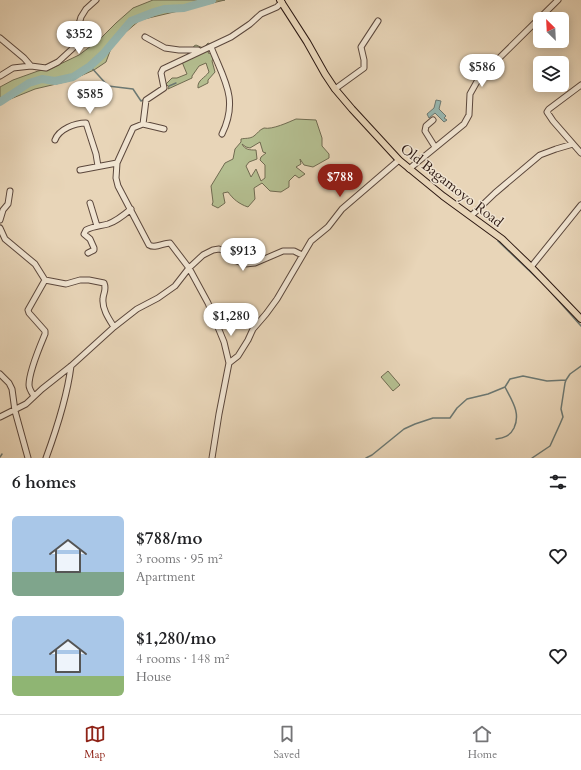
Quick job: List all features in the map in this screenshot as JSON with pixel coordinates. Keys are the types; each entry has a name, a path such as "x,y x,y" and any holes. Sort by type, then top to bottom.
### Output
{"main road":[{"name":"Old Bagamoyo Road","path":"281,1 335,89 398,160 502,239 573,309 581,319"}],"street":[{"path":"0,76 13,68 31,66 46,68 58,62 77,44 81,36 79,24 81,17 86,9 96,0"},
{"path":"143,124 146,100 164,88 162,71 201,50 211,47 231,37 262,14 277,7 281,1"},
{"path":"409,169 464,124 467,120 470,94 479,78 557,1"},
{"path":"335,89 364,68 361,47 378,21"},
{"path":"145,37 165,48 179,50 201,50"},
{"path":"0,38 24,58 31,66"},
{"path":"211,47 230,92 228,118 222,134"},
{"path":"581,85 547,112 581,153"},
{"path":"432,120 426,126 425,131 435,147"},
{"path":"55,140 57,135 62,130 86,123 96,154 98,166"},
{"path":"164,129 143,124 133,128 117,163 116,172 118,186 149,245 154,247 166,243 170,244 189,268 208,303 224,342 229,363 212,458"},
{"path":"471,216 495,193 540,155 574,144"},
{"path":"229,363 238,356 253,329 277,298 311,241 328,227 342,209 398,160"},
{"path":"80,170 117,163"},
{"path":"0,220 3,210 8,204 10,191"},
{"path":"90,203 97,226"},
{"path":"531,267 581,205"},
{"path":"88,253 94,250 94,248 90,238 84,234 86,230 109,224 131,209"},
{"path":"0,228 6,240 35,264 45,280"},
{"path":"0,417 15,411 26,404 56,376 71,366 114,327 137,309 158,298 175,286 189,268 203,255 219,249 225,251 237,261 245,264 255,263 283,251 294,251 302,255"},
{"path":"45,280 62,284 80,280 104,283 106,289 102,300 103,307 114,327"},
{"path":"34,396 29,386 32,368 45,331 28,310 45,280"},
{"path":"46,458 60,417 68,387 71,366"},
{"path":"0,374 10,383 15,411 28,458"}],"green space":[{"path":"153,0 225,0 140,20 113,43 106,62 94,70 69,81 35,89 3,102 0,105 0,87 13,80 38,71 52,68 79,55 99,40 133,8"},
{"path":"208,43 212,45 208,53 213,54 214,57 212,61 215,72 208,80 208,83 198,88 200,81 209,72 206,63 199,66 192,78 168,89 169,87 166,84 172,78 177,78 187,74 182,62 196,56 193,48 194,46 196,45 203,48"},
{"path":"296,119 316,120 322,138 322,146 329,154 329,158 313,167 304,165 300,159 301,164 296,167 305,174 299,178 295,175 289,181 289,187 281,192 270,191 262,183 254,188 255,199 248,207 236,201 228,192 223,193 225,203 218,208 212,205 211,186 225,163 233,159 235,149 241,142 241,139 252,137 264,128 276,127","holes":["260,142 263,152 266,153 260,160 265,165 265,178 261,181 256,169 251,177 246,166 249,162 257,159 256,150 246,149 242,144 250,148"]},
{"path":"388,371 400,385 393,391 381,377"}],"water":[{"path":"436,100 441,101 439,109 446,116 444,118 447,120 444,122 435,113 429,118 427,114 434,108"}],"waterway":[{"path":"0,102 29,83 42,79 55,81 73,77 90,66 103,54 131,21 164,9 184,8 212,0"},
{"path":"90,66 108,86 133,89 141,101 145,99"},
{"path":"169,86 176,83"},
{"path":"498,241 538,279"},
{"path":"549,290 581,326"},
{"path":"366,458 372,455 404,429 433,418 450,418 457,408 467,399 488,394 505,387 510,379 523,376 547,381 566,380 570,374 581,366"},
{"path":"532,458 550,446 560,424 563,417 561,409 566,380"},
{"path":"496,439 509,435 516,423 517,417 515,407 505,387"}]}
